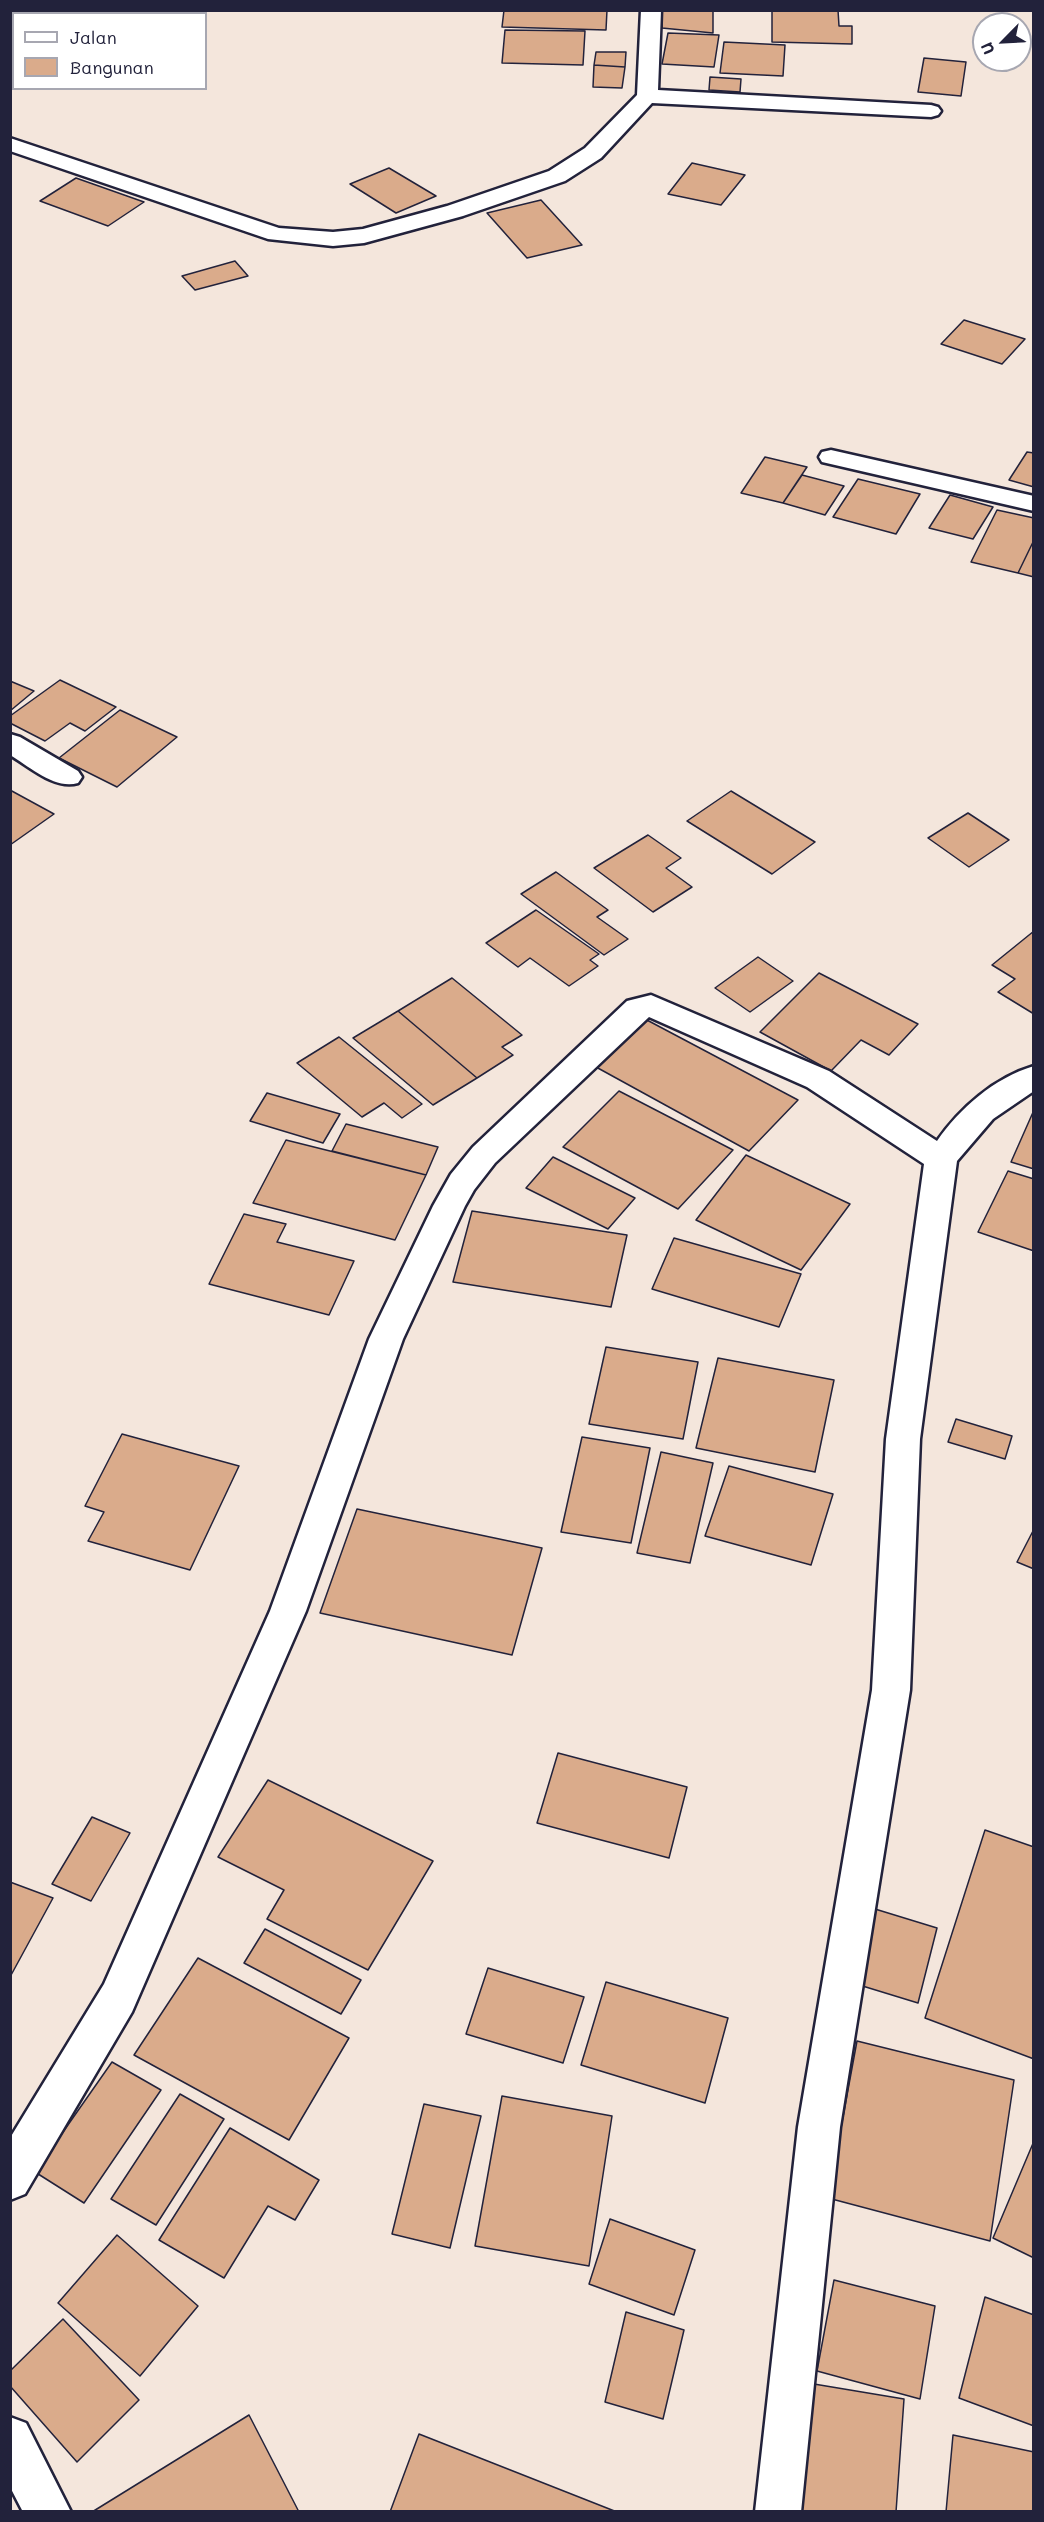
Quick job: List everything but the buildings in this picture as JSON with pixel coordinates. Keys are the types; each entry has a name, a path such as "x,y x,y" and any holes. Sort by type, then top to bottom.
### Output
{"street":[{"path":"10,144 276,234 333,239 364,236 455,211 557,176 592,153 647,96 651,10"},
{"path":"647,96 931,111"},
{"path":"831,457 1034,504"},
{"path":"10,743 68,777"},
{"path":"10,2179 118,1998 288,1611 386,1339 449,1206 462,1182 484,1155 638,1009 651,1006 818,1079 941,1159"},
{"path":"778,2511 819,2127 891,1690 903,1439 941,1159 964,1126 1017,1084 1034,1077"},
{"path":"10,2439 48,2511"}]}
